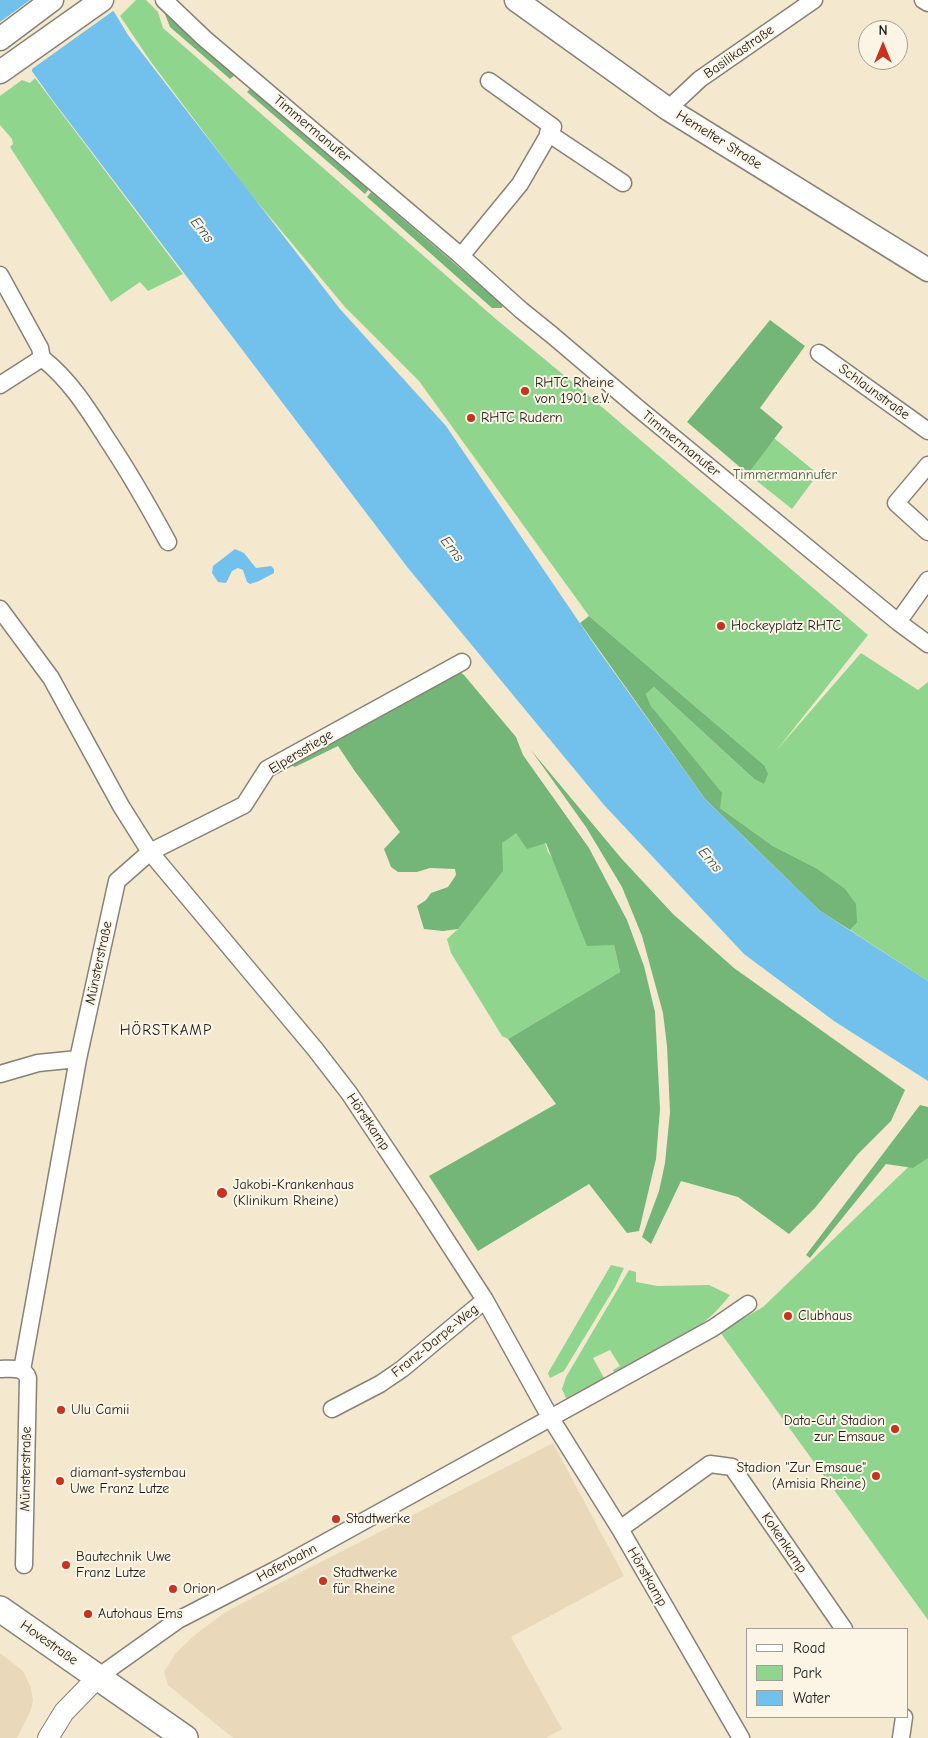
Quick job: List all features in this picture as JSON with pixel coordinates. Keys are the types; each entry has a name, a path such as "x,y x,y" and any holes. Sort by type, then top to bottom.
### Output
{"main road":[{"path":"0,39 52,0"},
{"path":"0,72 102,0"},
{"name":"Hemelter Straße","path":"522,2 668,109 928,270"},
{"name":"Hovestraße","path":"0,1609 185,1738"}],"street":[{"name":"Timmermanufer","path":"164,0 205,39 638,409 898,622 928,644"},
{"name":"Basilikastraße","path":"668,109 700,80 814,0"},
{"path":"923,0 928,3"},
{"path":"461,256 520,184 553,127 489,81"},
{"path":"548,133 624,183"},
{"path":"0,275 40,348 42,358 76,391 128,472 168,542"},
{"name":"Schlaunstraße","path":"819,352 928,431"},
{"path":"0,385 42,358"},
{"path":"928,466 896,504 928,532"},
{"path":"898,622 928,580"},
{"path":"0,609 52,678 121,806 150,852"},
{"name":"Elpersstiege","path":"150,852 244,805 267,769 462,662"},
{"name":"Münsterstraße","path":"24,1565 28,1390 24,1371 78,1058 117,881 150,852"},
{"name":"Hörstkamp","path":"150,852 315,1049 349,1093 485,1300 550,1417 620,1530 740,1738"},
{"path":"0,1074 38,1063 78,1058"},
{"name":"Franz-Darpe-Weg","path":"332,1409 380,1384 402,1369 485,1300"},
{"path":"550,1417 713,1328 748,1304"},
{"path":"0,1369 24,1371"},
{"name":"Hafenbahn","path":"48,1738 64,1712 98,1677 178,1620 279,1568 550,1417"},
{"name":"Kokenkamp","path":"620,1530 710,1464 732,1467 843,1628"},
{"path":"901,1738 904,1718"}],"shaded area":[{"path":"553,1443 624,1576 511,1637 562,1729 546,1738 233,1738 168,1685 164,1672 176,1653 196,1634 224,1613"},
{"path":"0,1653 23,1671 31,1688 33,1700 31,1710 17,1738 0,1738"}],"green space":[{"path":"136,0 146,0 158,12 163,28 497,320 588,395 868,635 776,751 861,653 918,690 928,682 928,981 850,930 857,923 816,868 773,846 720,808 651,706 646,694 654,687 753,778 764,765 589,616 419,381 345,307 249,192 151,62 120,16"},
{"path":"163,9 235,75 230,79 170,27"},
{"path":"35,78 183,274 148,291 140,282 111,302 10,147 13,144 12,139 0,125 0,96 22,80 30,83"},
{"path":"251,88 369,189 365,194 247,92"},
{"path":"371,192 503,305 502,308 492,308 367,197"},
{"path":"770,320 805,346 760,408 783,427 748,474 687,422"},
{"name":"Timmermannufer","path":"774,438 818,474 792,509 748,474"},
{"path":"589,616 764,765 768,774 764,784 753,778 654,687 646,694 651,706 722,793 720,808 773,846 816,868 845,889 856,904 857,923 850,930 820,911 705,799 580,623"},
{"path":"456,673 464,675 516,737 523,755 589,848 627,920 644,966 655,1012 660,1109 656,1159 639,1231 627,1233 589,1184 478,1251 429,1176 556,1104 508,1039 620,972 614,945 587,946 546,843 527,849 516,833 502,843 503,871 458,929 443,931 424,929 417,906 426,900 431,893 448,887 456,875 455,869 430,868 417,872 398,872 391,867 384,849 400,832 338,746 295,767 288,763"},
{"path":"531,750 621,858 673,914 734,968 905,1090 891,1121 858,1154 815,1208 789,1234 738,1197 681,1181 651,1244 642,1237 659,1191 665,1163 670,1112 667,1046 663,1013 642,936 622,887 586,827"},
{"path":"516,832 545,843 548,852 614,945 620,972 508,1039 502,1036 451,953 447,939 458,929 476,905 501,843"},
{"path":"920,1105 928,1107 928,1158 913,1168 886,1164 810,1258 806,1255"},
{"name":"Stadion \"Zur Emsaue\" (Amisia Rheine)","path":"928,1148 928,1620 720,1332 763,1307"},
{"path":"611,1265 624,1268 615,1287 564,1371 550,1378 548,1373"},
{"path":"629,1270 636,1272 636,1282 658,1286 709,1285 730,1295 706,1321 692,1331 677,1341 615,1373 613,1370 620,1366 610,1350 593,1358 604,1378 573,1397 566,1398 562,1389 566,1377"}],"water":[{"name":"Ems","path":"0,0 107,0 128,35 340,309 446,426 596,647 705,799 820,911 928,981 928,1081 834,1021 744,954 604,805 408,568 51,98 0,26"},
{"path":"235,549 244,553 256,568 271,566 274,569 274,573 250,584 247,582 243,570 238,568 232,571 226,583 218,582 212,573 213,566"}],"pier":[{"path":"30,0 110,0 118,12 113,11 32,69 32,74 0,30 0,22"}],"place":[{"name":"RHTC Rheine von 1901 e.V.","path":"525,391"},
{"name":"RHTC Rudern","path":"471,418"},
{"name":"Hockeyplatz RHTC","path":"721,626"},
{"name":"Jakobi-Krankenhaus (Klinikum Rheine)","path":"222,1193"},
{"name":"Clubhaus","path":"788,1316"},
{"name":"Ulu Camii","path":"61,1410"},
{"name":"Data-Cut Stadion zur Emsaue","path":"895,1429"},
{"name":"Stadion \"Zur Emsaue\" (Amisia Rheine)","path":"876,1476"},
{"name":"diamant-systembau Uwe Franz Lutze","path":"60,1481"},
{"name":"Stadtwerke","path":"336,1519"},
{"name":"Bautechnik Uwe Franz Lutze","path":"66,1565"},
{"name":"Stadtwerke für Rheine","path":"323,1581"},
{"name":"Orion","path":"173,1589"},
{"name":"Autohaus Ems","path":"88,1614"}],"district":[{"name":"HÖRSTKAMP","path":"166,1031"}]}
